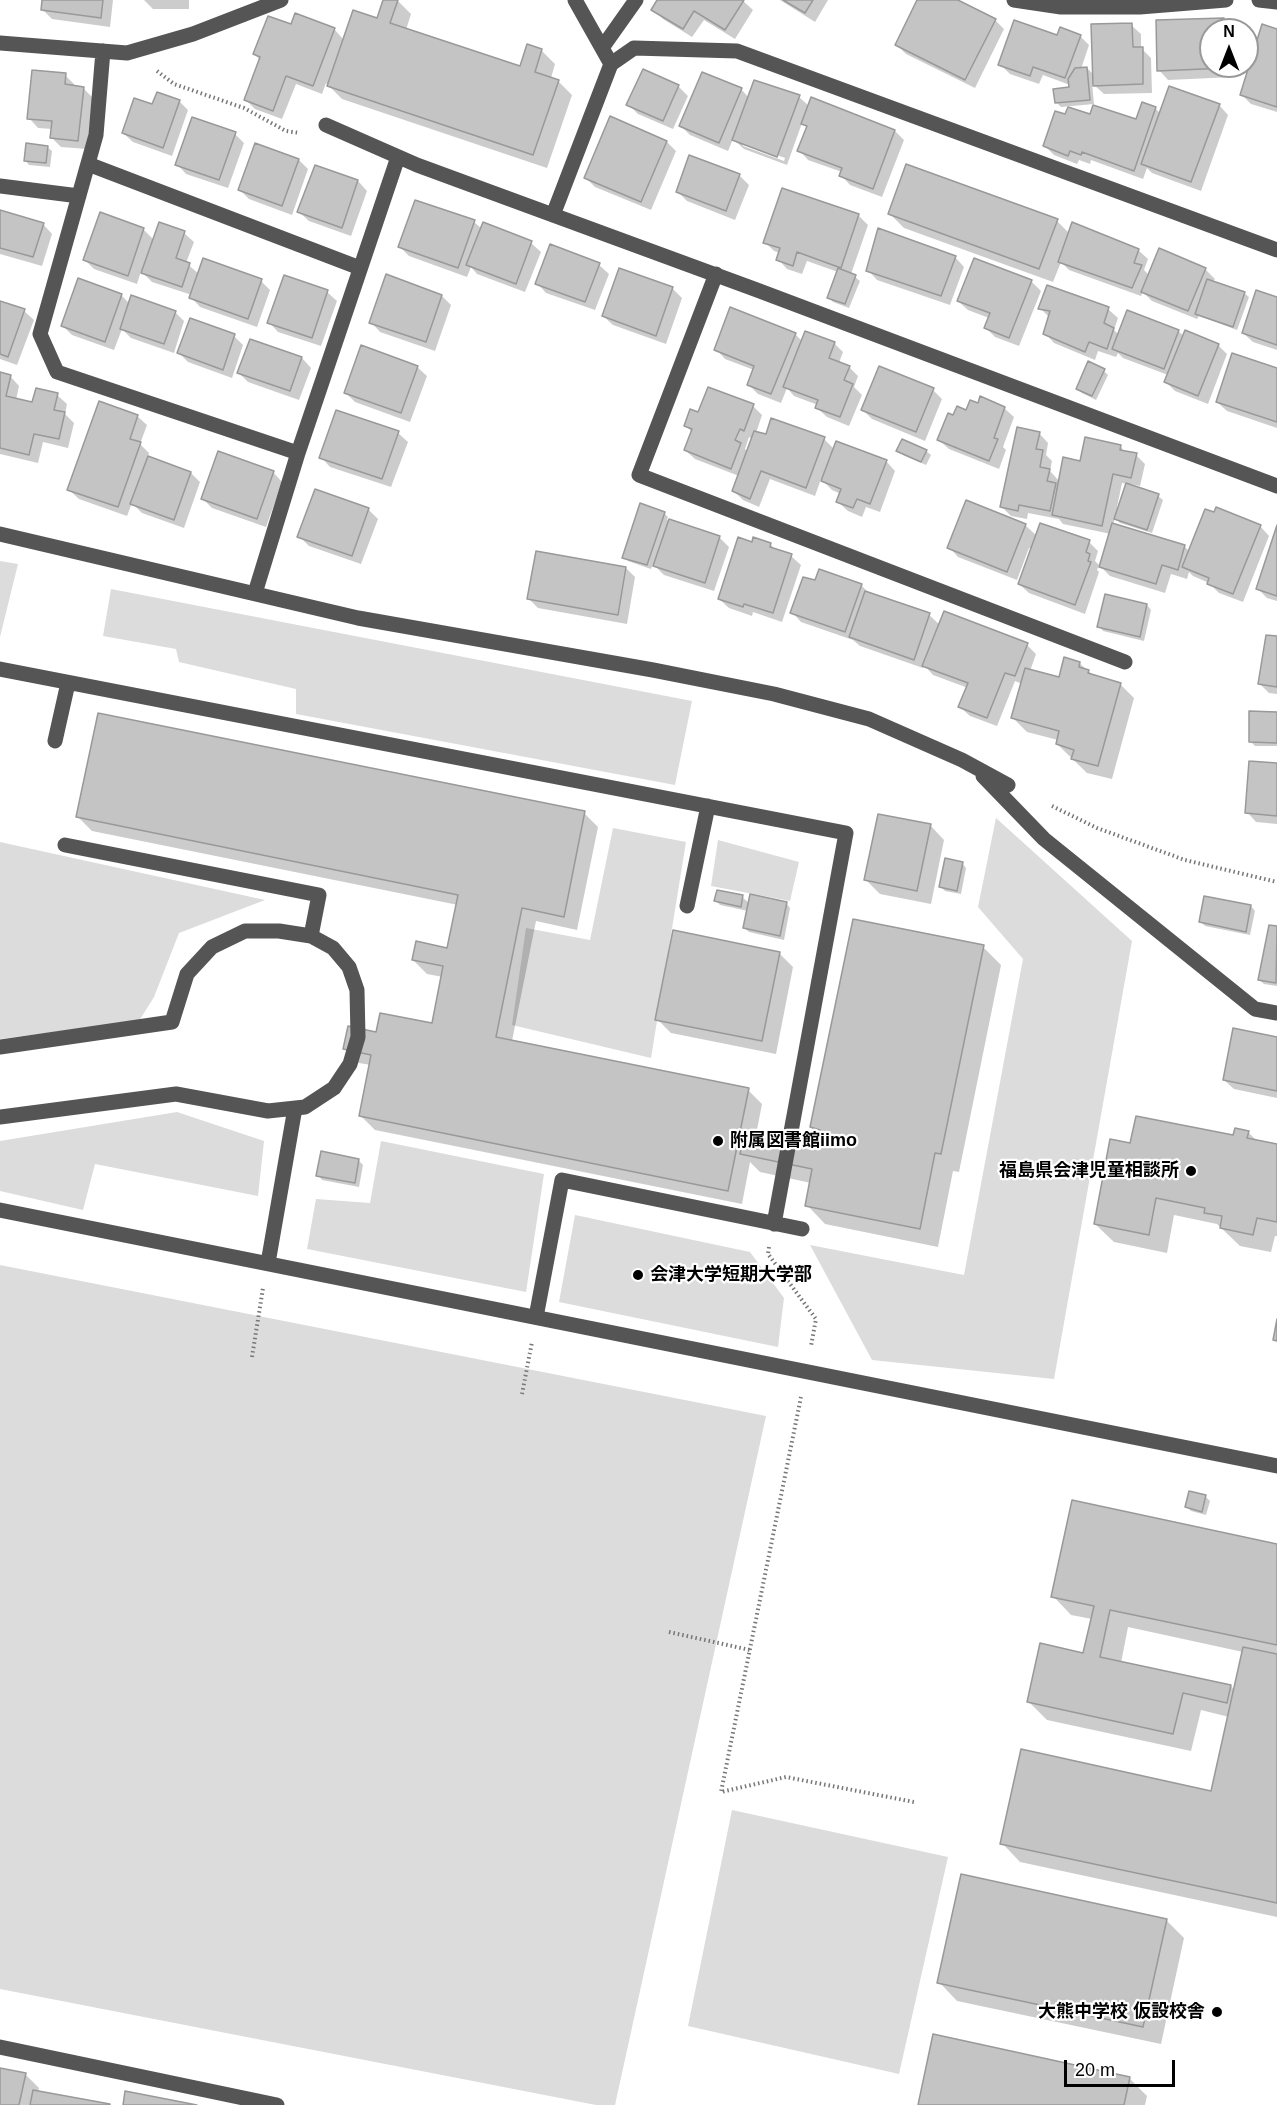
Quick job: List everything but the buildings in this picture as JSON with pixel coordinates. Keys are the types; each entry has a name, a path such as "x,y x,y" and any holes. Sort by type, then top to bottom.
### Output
{"street":[{"path":"0,43 127,53 194,34 281,0"},
{"path":"575,0 611,64"},
{"path":"602,48 636,0"},
{"path":"1014,0 1062,7 1140,7 1226,0"},
{"path":"1259,0 1277,2"},
{"path":"553,215 611,64 634,48 737,51 1277,250"},
{"path":"103,51 96,135 40,334 57,372 298,453"},
{"path":"331,128 398,157 716,274 1277,486"},
{"path":"255,593 298,453 398,157"},
{"path":"87,164 360,268"},
{"path":"0,186 79,196"},
{"path":"716,274 639,475 1125,662"},
{"path":"0,534 358,618 653,670 774,694 869,719 962,760 1008,785"},
{"path":"0,669 846,833 774,1224"},
{"path":"55,741 68,682"},
{"path":"975,768 1044,839 1255,1009 1277,1013"},
{"path":"687,906 708,806"},
{"path":"64,845 319,895 311,936"},
{"path":"0,1047 172,1022 187,974 213,947 245,931 279,931 311,936 333,948 349,968 357,990 358,1037 350,1064 334,1088 305,1107 268,1111 176,1094 0,1117"},
{"path":"268,1263 294,1108"},
{"path":"536,1317 562,1180 802,1229"},
{"path":"0,1210 1277,1466"},
{"path":"0,2047 277,2105"}],"path":[{"path":"140,50 154,68 174,84 244,108 286,131 311,135 331,128"},
{"path":"1048,804 1097,828 1185,860 1277,882"},
{"path":"252,1357 268,1263"},
{"path":"784,1273 816,1319"},
{"path":"522,1394 536,1317"},
{"path":"807,1371 721,1792 786,1777 914,1802"},
{"path":"669,1632 750,1650"}],"shaded area":[{"path":"0,561 18,564 0,637"},
{"path":"111,589 692,701 675,785 296,714 296,689 179,662 176,649 103,636"},
{"path":"996,818 1132,941 1054,1379 872,1360 810,1245 964,1275 1023,959 978,907"},
{"path":"613,828 686,842 651,1058 512,1025 526,928 590,940"},
{"path":"718,840 799,862 790,901 711,886"},
{"path":"0,842 265,900 179,933 154,997 139,1021 0,1039"},
{"path":"177,1112 264,1141 258,1196 95,1164 83,1210 0,1191 0,1141"},
{"path":"381,1141 544,1174 526,1292 307,1249 316,1199 370,1203"},
{"path":"575,1215 750,1252 784,1298 778,1347 559,1302"},
{"path":"0,1265 766,1416 615,2105 596,2105 0,1989"},
{"path":"732,1810 948,1857 899,2074 688,2026"}],"place":[{"name":"附属図書館iimo","path":"718,1141"},
{"name":"福島県会津児童相談所","path":"1191,1171"},
{"name":"会津大学短期大学部","path":"638,1275"},
{"name":"大熊中学校 仮設校舎","path":"1217,2012"}]}
